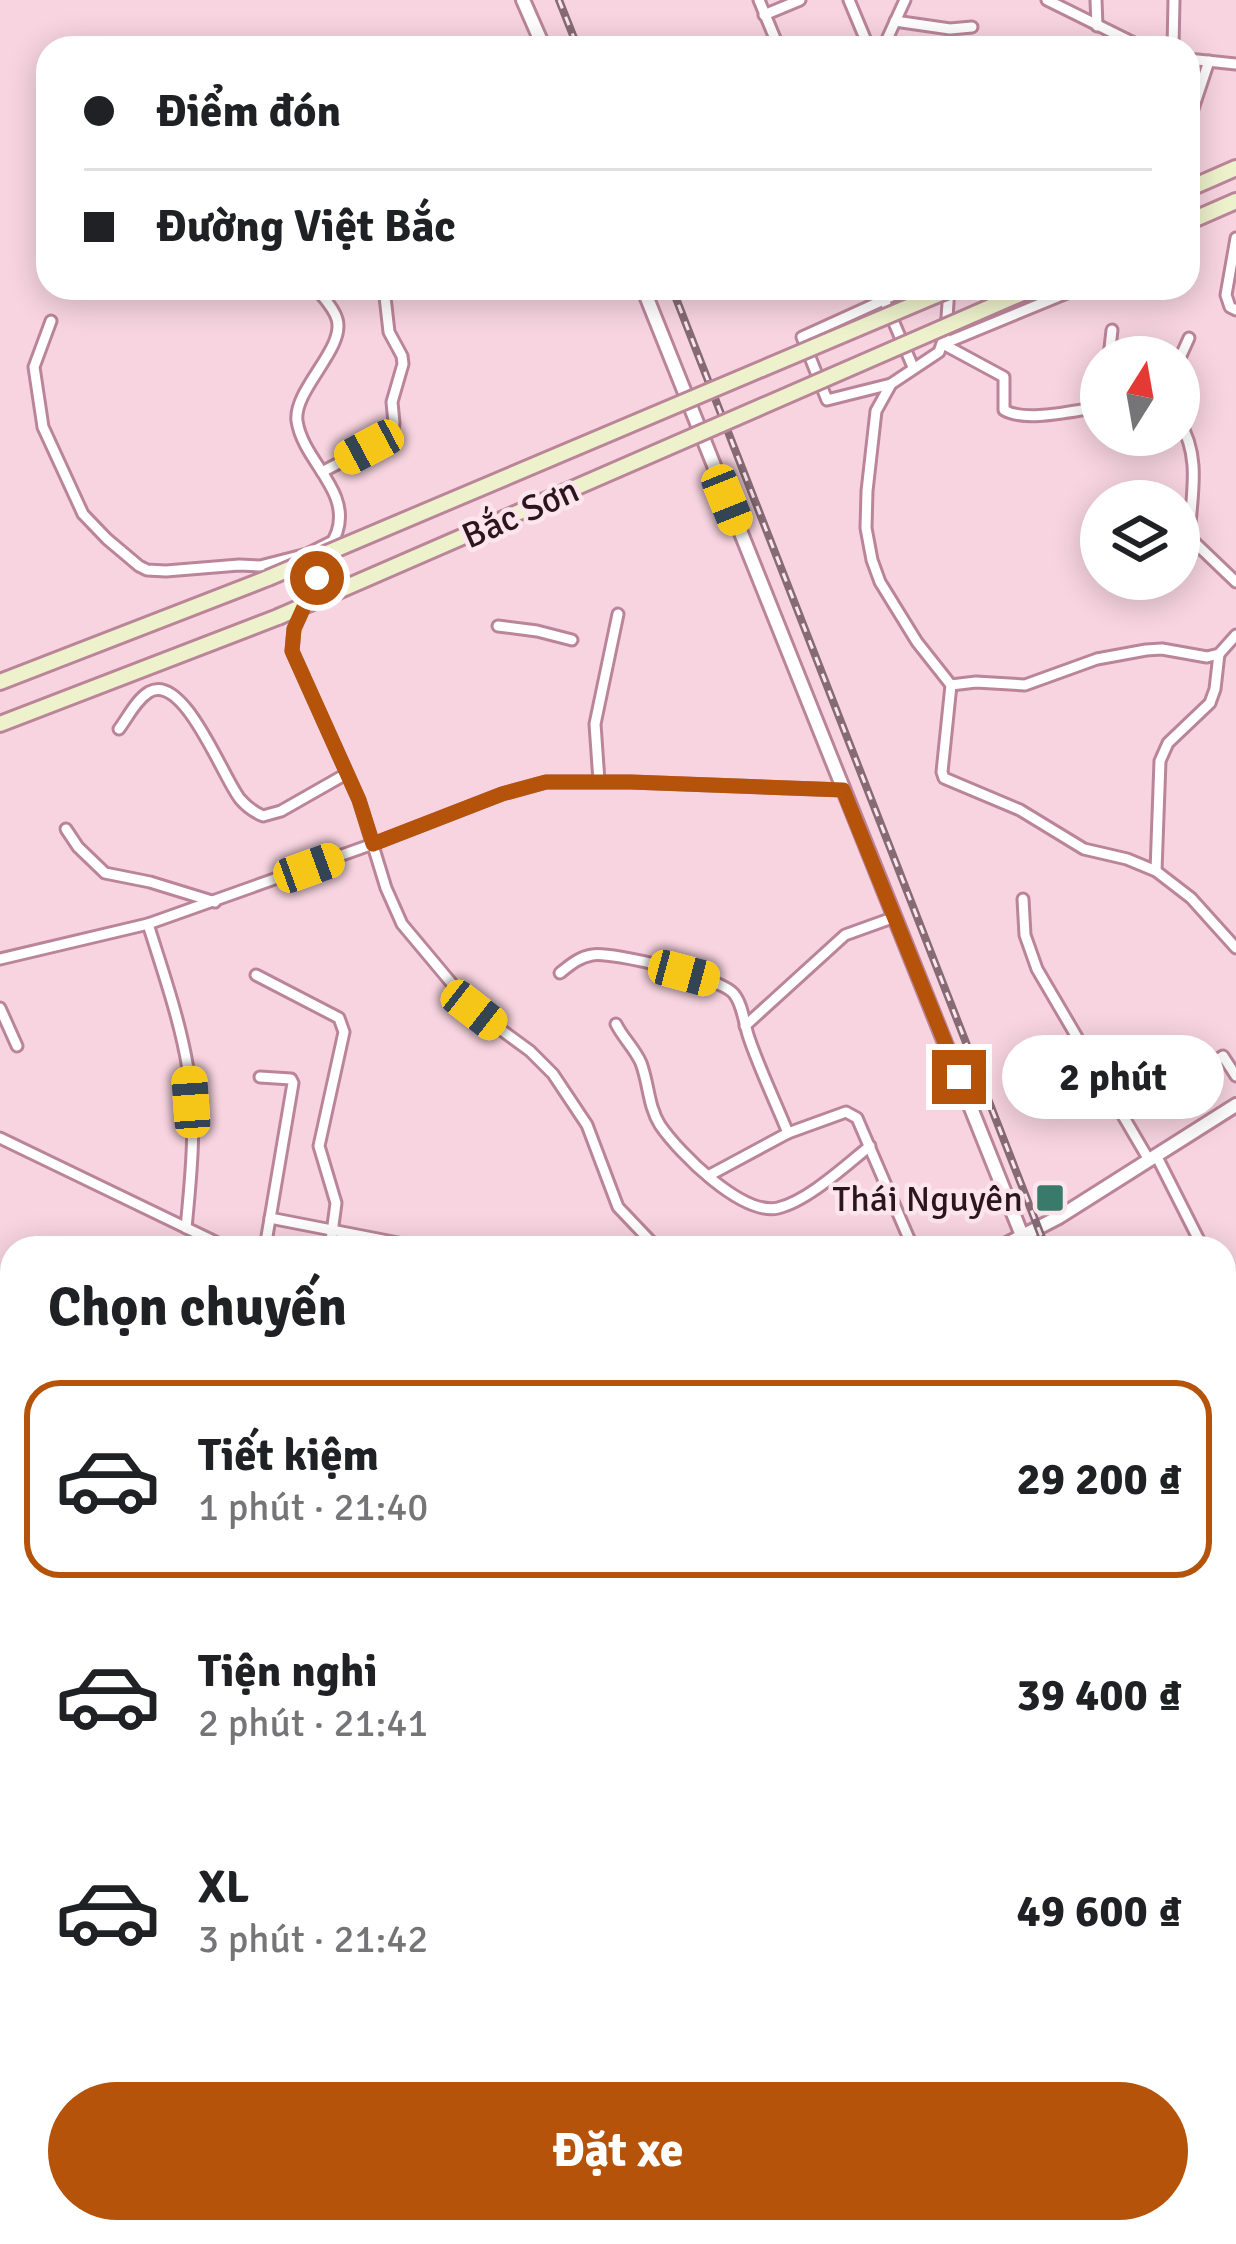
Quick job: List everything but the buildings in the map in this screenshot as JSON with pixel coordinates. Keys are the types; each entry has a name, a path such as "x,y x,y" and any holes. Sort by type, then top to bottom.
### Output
{"main road":[{"path":"1200,184 1236,168"},
{"path":"1200,217 1236,201"},
{"name":"Bắc Sơn","path":"0,682 268,578 923,300"},
{"name":"Bắc Sơn","path":"0,724 278,617 1006,300"}],"street":[{"path":"523,0 539,36"},
{"path":"759,0 773,36"},
{"path":"764,14 800,0"},
{"path":"849,0 864,36"},
{"path":"889,36 905,0"},
{"path":"1047,0 1118,36"},
{"path":"1096,0 1097,26"},
{"path":"1174,0 1174,36"},
{"path":"896,21 950,29 972,27"},
{"path":"1200,60 1236,64"},
{"path":"1200,88 1209,61"},
{"path":"1236,238 1226,295 1236,310"},
{"path":"325,300 339,325 297,417 304,442 340,508 340,526 294,629 291,646 359,800 402,924 461,997 553,1074 592,1136 612,1198 646,1236"},
{"path":"322,472 392,435 392,403 403,364 389,332 385,300"},
{"path":"648,300 1022,1236"},
{"path":"871,300 802,337 826,400 891,384 933,357 943,344 950,300"},
{"path":"885,300 913,368"},
{"path":"943,344 1050,300"},
{"path":"51,321 34,367 43,427 83,514 139,566 194,571 260,566 334,542"},
{"path":"1111,336 1112,329"},
{"path":"943,344 1004,376 1004,410 1010,415 1080,409"},
{"path":"891,384 873,424 867,538 880,582 951,685 944,778 1020,810 1084,849 1156,871 1191,898 1236,948"},
{"path":"1192,456 1195,476 1189,537 1236,582"},
{"path":"599,782 596,713 618,614"},
{"path":"498,626 572,640"},
{"path":"951,685 1025,686 1097,658 1146,650 1207,657 1219,654 1236,635"},
{"path":"1156,871 1158,773 1163,752 1210,703 1219,654"},
{"path":"119,729 147,694 166,690 183,704 241,800 262,815 281,811 346,775"},
{"path":"0,958 148,924 546,782 843,790"},
{"path":"66,829 105,873 215,902"},
{"path":"1023,899 1025,935 1037,969 1196,1236"},
{"path":"745,1026 845,935 895,917"},
{"path":"148,924 189,1074 193,1131 186,1228"},
{"path":"560,973 572,962 607,954 715,981 735,996 788,1133"},
{"path":"256,975 343,1023 319,1146 334,1193 332,1236"},
{"path":"0,1007 17,1046"},
{"path":"616,1024 640,1060 651,1107 677,1148 708,1176 755,1206 783,1207 870,1146"},
{"path":"1176,1085 1223,1056 1236,1076"},
{"path":"260,1077 293,1083 267,1236"},
{"path":"1033,1236 1236,1105"},
{"path":"708,1176 788,1133 845,1112 857,1118 908,1236"},
{"path":"0,1138 203,1236"},
{"path":"270,1218 363,1236"}],"railway":[{"path":"559,0 573,36"},
{"path":"677,300 1041,1236"}],"place":[{"name":"Thái Nguyên","path":"1050,1198"}],"route":[{"path":"317,578 294,629 292,651 359,800 373,844 546,782 843,790 959,1077"}]}
